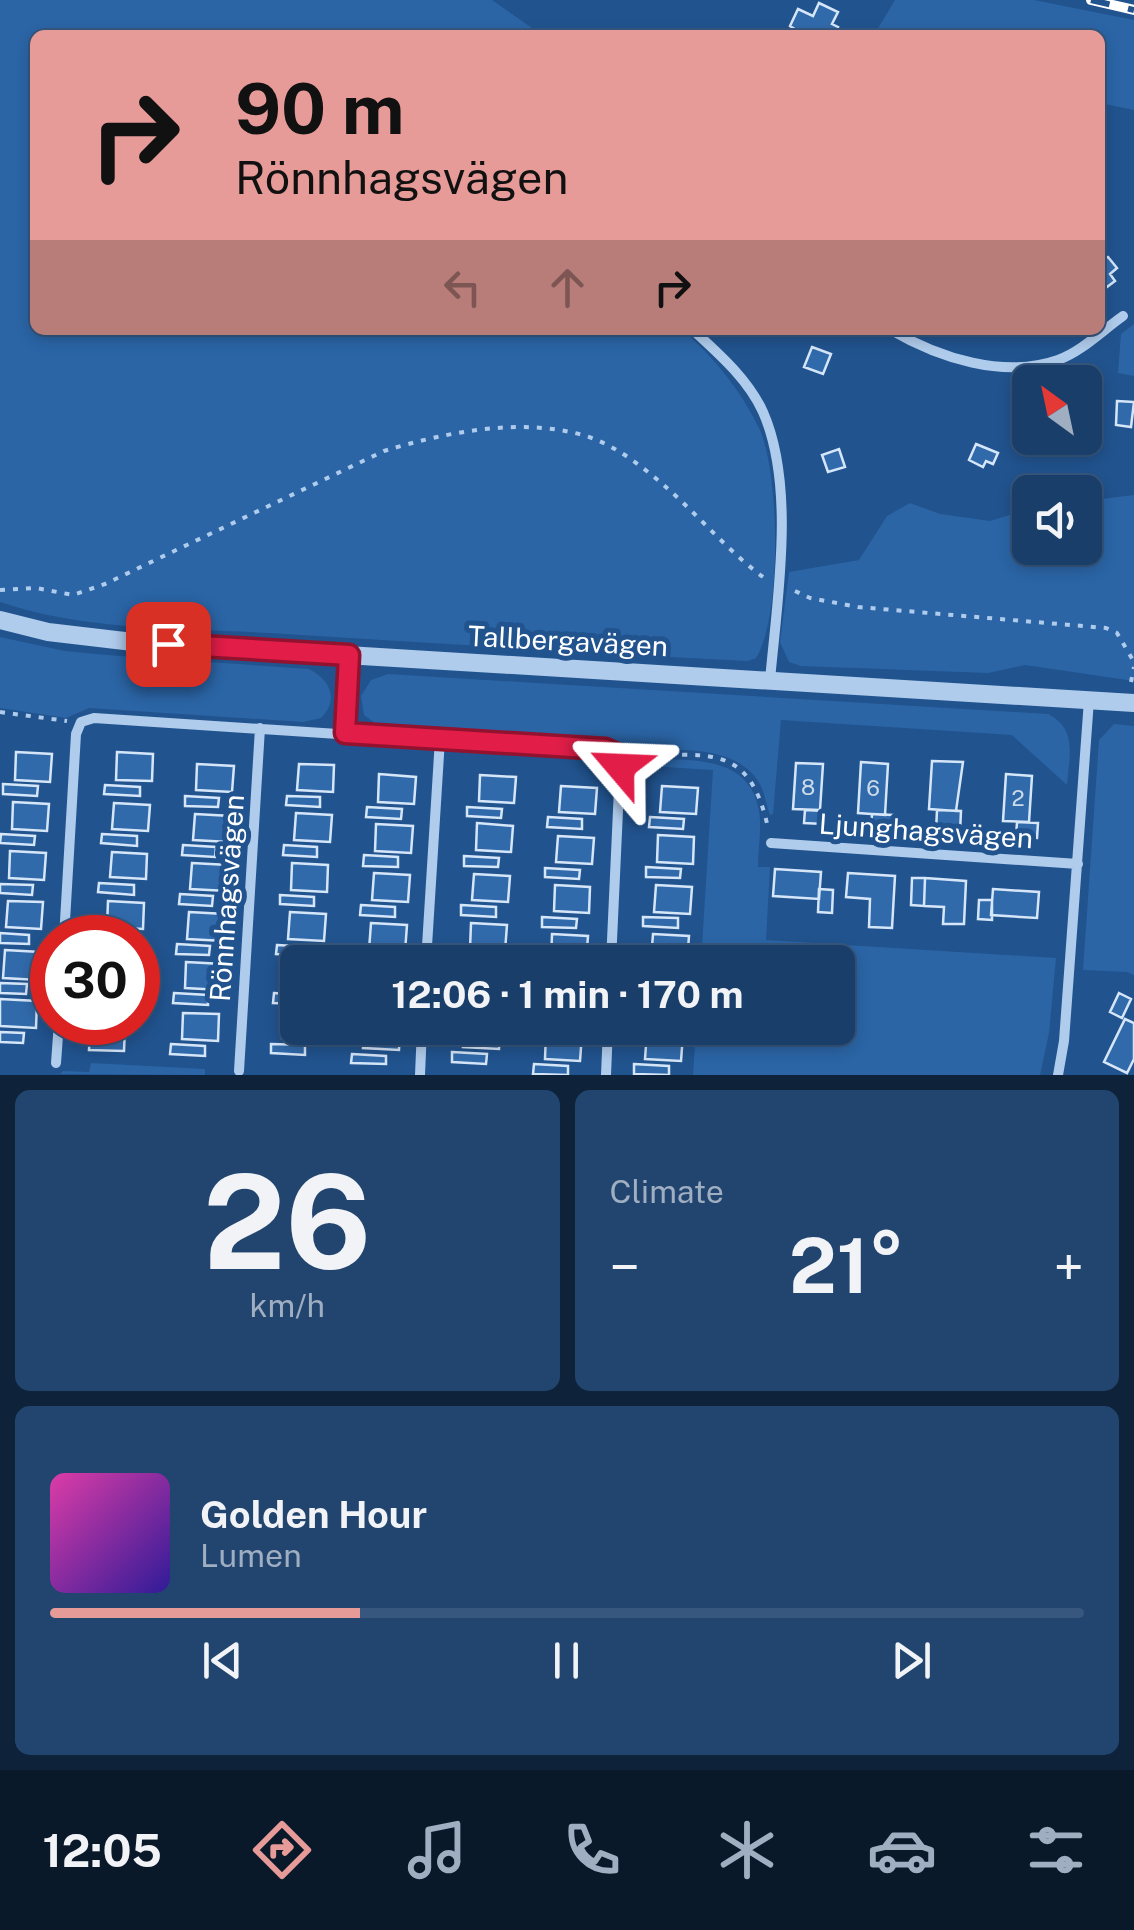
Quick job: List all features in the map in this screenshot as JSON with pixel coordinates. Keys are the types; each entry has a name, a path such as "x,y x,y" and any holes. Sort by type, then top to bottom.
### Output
{"street":[{"path":"1105,329 1123,316"},
{"path":"699,335 748,386 770,434 780,495 779,584 770,680"},
{"path":"902,335 952,357 1020,367 1062,359 1096,335"},
{"name":"Tallbergavägen","path":"0,620 48,632 132,642 1089,700 1132,694"},
{"path":"345,733 349,655"},
{"path":"1058,1075 1064,1041 1089,700"},
{"path":"65,915 76,734 81,722 94,718 605,749 616,754 620,767 612,945"},
{"name":"Rönnhagsvägen","path":"239,1071 260,728"},
{"path":"427,945 440,739"},
{"name":"Ljunghagsvägen","path":"771,843 1078,864"},
{"path":"56,1062 57,1045"},
{"path":"420,1075 421,1045"},
{"path":"606,1075 607,1045"}],"path":[{"path":"0,590 36,588 72,594 105,584 384,451 424,438 488,429 540,429 588,437 624,454 665,485 734,554 762,576 810,598 1117,632 1134,665 1132,694"},
{"path":"0,712 81,722"},
{"path":"616,754 715,757 742,769 760,796 771,843"}],"shaded area":[{"path":"0,0 492,0 535,30 30,30 30,335 688,335 735,388 752,414 766,449 774,509 774,579 764,638 756,658 748,661 134,626 66,618 0,602"},
{"path":"895,0 1034,0 1134,20 1134,110 1105,104 1105,30 877,30"},
{"path":"1134,324 1134,376 1118,373 1121,334"},
{"path":"1134,495 1134,681 1025,665 988,673 801,666 789,662 780,642 789,572 859,560 887,516 910,503 940,514 990,521 1012,514 1012,565 1102,565 1102,499"},
{"path":"0,637 65,651 309,669 327,685 330,704 321,718 303,722 89,708 66,718 0,708"},
{"path":"388,674 1048,714 1058,720 1068,736 1067,785 1012,735 781,720 770,815 760,784 749,771 720,755 632,750 625,742 379,726 364,715 361,696 371,680"},
{"path":"1114,724 1134,726 1134,975 1083,970 1099,740"},
{"path":"633,759 691,760 727,768 742,777 753,791 759,811 758,867 770,867 766,940 847,945 702,945 713,770 633,765"},
{"path":"855,946 1056,958 1049,1033 1040,1075 693,1075 695,1045 855,1045"},
{"path":"91,1063 205,1069 205,1075 60,1074 89,1072"}],"building":[{"path":"819,3 838,12 832,24 836,30 796,30 790,26 798,9 813,16"},
{"path":"1108,257 1117,268 1110,274 1115,281 1107,287 1105,285"},
{"path":"812,347 831,354 823,374 804,367"},
{"path":"1117,401 1134,402 1131,427 1116,425"},
{"path":"976,444 998,453 993,464 986,461 983,467 969,460"},
{"path":"839,449 845,467 828,472 822,455"},
{"path":"16,752 52,754 50,782 15,780"},
{"path":"117,752 153,754 152,781 116,780"},
{"path":"932,761 963,762 956,811 929,809"},
{"path":"861,762 888,764 885,815 858,813"},
{"path":"796,763 823,764 820,810 793,809"},
{"path":"197,764 234,766 232,792 196,790"},
{"path":"299,764 334,765 333,792 297,790"},
{"path":"379,774 416,777 414,804 378,802"},
{"path":"1006,774 1032,776 1029,822 1003,821"},
{"path":"480,775 516,777 514,803 479,801"},
{"path":"3,784 38,786 37,796 3,794"},
{"path":"105,785 140,787 140,796 104,794"},
{"path":"561,786 597,788 595,814 559,812"},
{"path":"662,786 698,788 696,814 660,812"},
{"path":"185,796 219,798 218,807 185,806"},
{"path":"287,796 320,797 320,807 286,805"},
{"path":"13,802 49,804 47,831 12,829"},
{"path":"114,803 150,805 148,831 112,829"},
{"path":"367,807 402,809 401,819 366,817"},
{"path":"467,807 502,809 501,818 467,816"},
{"path":"805,810 824,811 823,824 804,823"},
{"path":"937,810 961,811 960,832 936,831"},
{"path":"296,813 332,815 330,842 294,840"},
{"path":"195,814 231,816 229,842 193,840"},
{"path":"872,814 893,815 892,829 871,827"},
{"path":"548,817 582,819 582,829 547,827"},
{"path":"650,817 684,819 683,829 649,827"},
{"path":"1017,822 1038,823 1037,838 1016,837"},
{"path":"477,823 513,826 511,852 476,850"},
{"path":"376,824 413,826 411,853 375,851"},
{"path":"1,834 35,836 34,845 0,843"},
{"path":"102,834 137,836 137,846 101,843"},
{"path":"658,835 694,837 693,864 657,862"},
{"path":"558,836 594,838 592,864 556,862"},
{"path":"183,845 216,847 215,857 182,855"},
{"path":"284,845 317,847 317,857 283,855"},
{"path":"10,851 46,853 44,880 9,878"},
{"path":"112,852 147,854 146,879 110,877"},
{"path":"364,855 398,857 398,867 363,866"},
{"path":"464,856 499,858 498,867 464,866"},
{"path":"192,863 228,865 227,891 190,889"},
{"path":"292,863 328,865 327,892 291,890"},
{"path":"646,867 681,869 680,878 646,877"},
{"path":"545,868 580,870 579,879 545,877"},
{"path":"775,869 821,872 819,899 773,896"},
{"path":"374,873 410,875 408,902 372,900"},
{"path":"848,873 895,876 892,928 869,927 870,899 846,897"},
{"path":"474,874 510,876 508,902 472,900"},
{"path":"912,878 925,878 924,906 911,905"},
{"path":"925,878 966,881 964,924 943,924 944,907 924,906"},
{"path":"99,883 134,885 134,895 98,892"},
{"path":"0,884 33,885 32,895 0,893"},
{"path":"555,885 590,887 589,913 554,911"},
{"path":"656,885 692,887 690,914 654,912"},
{"path":"819,889 833,890 832,913 818,912"},
{"path":"993,889 1039,892 1037,918 991,915"},
{"path":"180,894 213,896 212,906 179,904"},
{"path":"280,895 314,897 314,906 280,904"},
{"path":"979,900 992,900 992,920 978,919"},
{"path":"8,901 43,902 42,915 30,915 30,928 6,927"},
{"path":"108,901 144,903 144,915 107,915"},
{"path":"361,905 395,907 395,917 360,915"},
{"path":"461,905 496,907 496,917 461,915"},
{"path":"189,912 225,914 224,941 187,939"},
{"path":"290,912 326,914 324,941 288,939"},
{"path":"542,917 577,919 576,928 542,927"},
{"path":"643,917 678,918 678,928 643,926"},
{"path":"371,923 407,925 406,945 369,945"},
{"path":"471,923 507,925 505,945 470,945"},
{"path":"0,933 29,935 29,944 0,943"},
{"path":"552,934 588,936 587,945 552,945"},
{"path":"653,934 689,936 688,945 652,945"},
{"path":"177,944 210,946 209,955 176,954"},
{"path":"5,950 30,951 30,980 3,978"},
{"path":"186,962 223,964 221,990 185,988"},
{"path":"0,983 27,984 26,994 0,993"},
{"path":"174,993 208,995 208,1005 173,1003"},
{"path":"274,993 280,994 280,1003 273,1003"},
{"path":"1119,993 1131,999 1122,1018 1110,1012"},
{"path":"0,999 30,1001 30,1028 0,1026"},
{"path":"183,1013 219,1014 218,1041 182,1039"},
{"path":"1125,1019 1134,1023 1134,1059 1127,1073 1104,1062"},
{"path":"0,1032 24,1033 23,1043 0,1042"},
{"path":"171,1044 205,1046 205,1056 170,1054"},
{"path":"271,1044 305,1045 305,1055 271,1053"},
{"path":"89,1045 124,1045 124,1051 89,1050"},
{"path":"363,1045 399,1045 399,1050"},
{"path":"463,1045 499,1045 499,1049"},
{"path":"546,1045 581,1045 580,1061 545,1059"},
{"path":"646,1045 682,1045 681,1061 645,1059"},
{"path":"452,1052 487,1054 486,1064 452,1062"},
{"path":"352,1054 386,1056 386,1064 351,1063"},
{"path":"534,1064 568,1066 568,1075 533,1074"},
{"path":"634,1064 669,1066 669,1075 634,1074"}],"railway":[{"path":"1091,0 1134,10"}],"route":[{"path":"168,644 349,655 345,733 605,749 616,754 620,767"}]}
